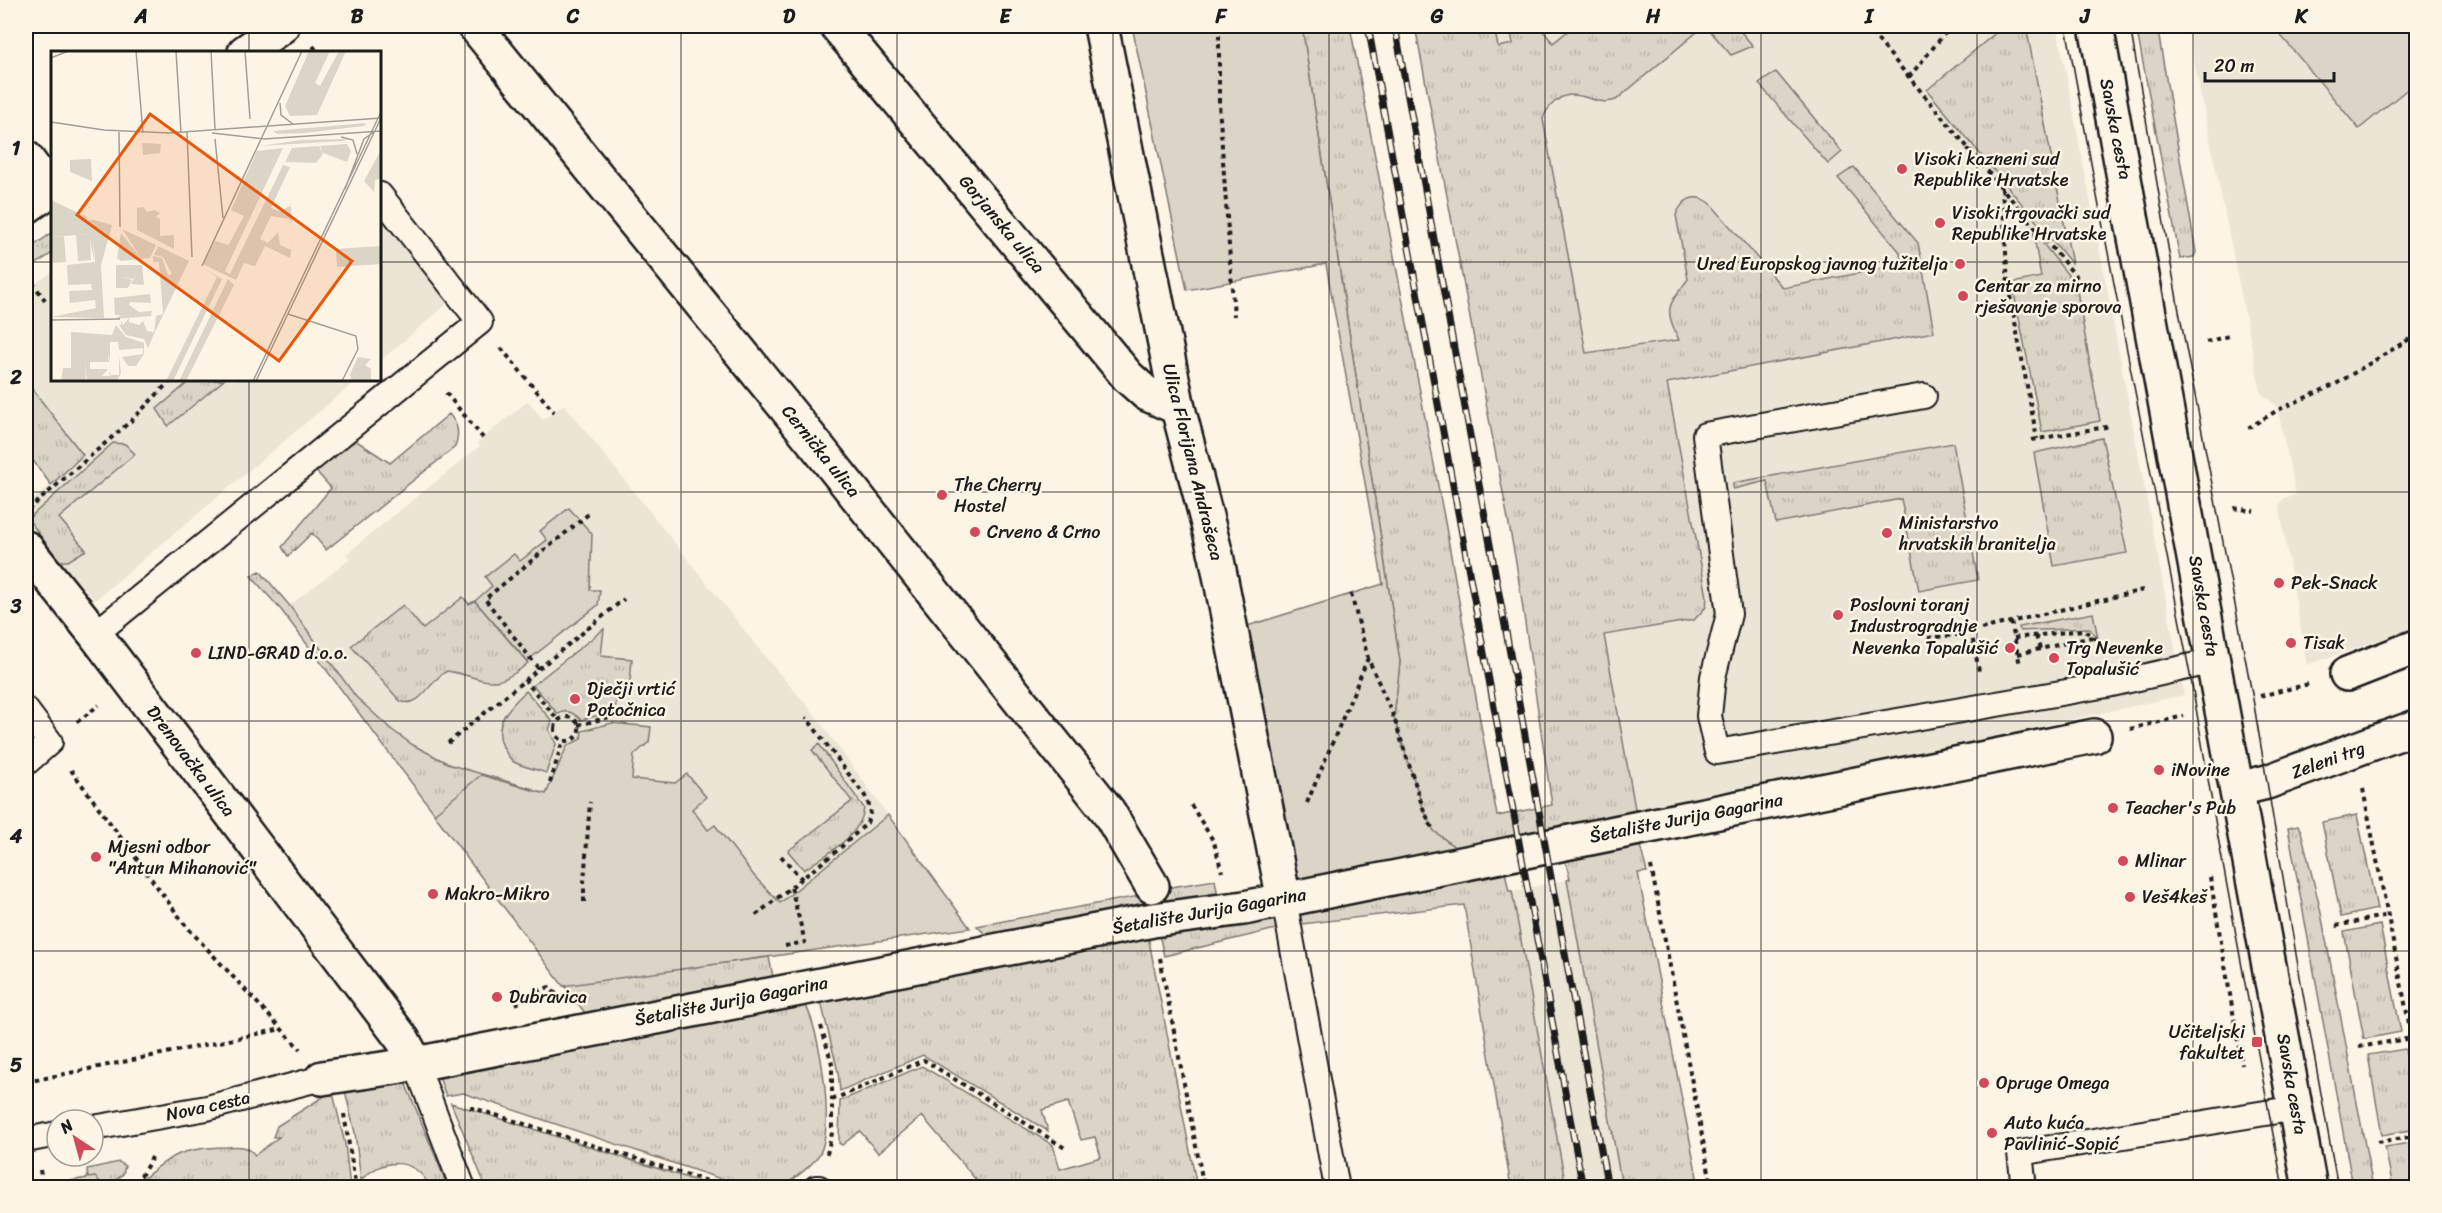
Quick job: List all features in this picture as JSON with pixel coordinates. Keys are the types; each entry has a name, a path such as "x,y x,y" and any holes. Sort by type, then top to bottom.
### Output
{"street":[{"name":"Cernička ulica","path":"475,26 812,440 1108,811 1152,886"},
{"name":"Gorjanska ulica","path":"837,26 1128,377 1147,394 1178,408"},
{"name":"Ulica Florijana Andrašeca","path":"1101,26 1178,408 1216,555 1284,900"},
{"name":"Savska cesta","path":"2096,26 2310,1188"},
{"path":"26,158 43,196"},
{"name":"Drenovačka ulica","path":"26,548 95,634 403,1040 416,1064"},
{"path":"2333,678 2416,648"},
{"name":"Zeleni trg","path":"2238,789 2267,782 2416,727"},
{"name":"Šetalište Jurija Gagarina","path":"328,1078 416,1064 1153,920 1284,900 2108,733"}],"lane":[{"path":"95,634 480,322 381,196"},
{"path":"1924,396 1705,435 1729,614 1713,677 1709,716 1717,752 2107,685 2214,661"},
{"path":"26,710 50,742 26,763"},
{"path":"1284,900 1337,1188"},
{"path":"416,1064 463,1188"},
{"name":"Nova cesta","path":"105,1126 207,1108 328,1078"},
{"path":"2024,1188 2020,1153 2296,1108"},
{"path":"26,1140 45,1136"}],"path":[{"path":"1219,26 1220,104 1234,316"},
{"path":"1866,26 2084,286"},
{"path":"1910,77 1951,26"},
{"path":"1953,162 1970,149"},
{"path":"2002,187 2008,285 2037,439"},
{"path":"27,275 45,300"},
{"path":"480,322 554,412"},
{"path":"2206,342 2232,335"},
{"path":"2248,428 2278,410 2336,384 2416,335"},
{"path":"424,367 483,438"},
{"path":"26,512 117,434 170,381"},
{"path":"2031,440 2111,426"},
{"path":"2234,508 2254,512"},
{"path":"538,668 485,599 591,512"},
{"path":"1928,638 1956,635 2143,590"},
{"path":"1351,594 1368,658 1394,718 1423,808 1433,830 1472,861"},
{"path":"448,742 624,599"},
{"path":"2010,622 2022,674"},
{"path":"2014,638 2084,630 2114,654"},
{"path":"2060,633 2063,644"},
{"path":"2036,636 2040,649"},
{"path":"2018,654 2093,637"},
{"path":"1304,810 1368,658"},
{"path":"2260,696 2333,678"},
{"path":"524,680 558,720"},
{"path":"82,718 94,709"},
{"path":"578,725 614,716"},
{"path":"2108,733 2185,716"},
{"path":"571,717 579,729 574,739 563,740 555,732 558,720 571,717"},
{"path":"756,915 838,850 867,823 872,810 865,796 806,717"},
{"path":"550,783 563,740"},
{"path":"50,742 186,926 328,1078 351,1148 356,1188"},
{"path":"2361,779 2416,1059"},
{"path":"584,902 590,802"},
{"path":"1191,805 1214,842 1232,909"},
{"path":"1644,827 1712,1188"},
{"path":"781,856 802,879"},
{"path":"2210,877 2242,1065"},
{"path":"785,946 805,942 791,887"},
{"path":"2336,926 2388,915"},
{"path":"1153,920 1204,1188"},
{"path":"810,986 832,1064 832,1134 817,1187"},
{"path":"26,1082 282,1029"},
{"path":"2360,1047 2412,1038"},
{"path":"832,1100 924,1060 1065,1148"},
{"path":"429,1094 730,1188"},
{"path":"2378,1142 2416,1136"},
{"path":"127,1188 141,1176 155,1153"},
{"path":"40,1170 43,1188"}],"shaded area":[{"path":"1416,26 2057,26 2184,695 1636,814 1604,634 1516,562"},
{"path":"2187,26 2416,26 2416,627 2307,665 2279,505 2284,498 2296,495 2277,406 2261,393"},
{"path":"381,216 452,300 381,360"},
{"path":"51,273 51,381 356,381 95,600 59,561 26,514 26,505 51,485 26,451 26,290"},
{"name":"Dječji vrtić Potočnica","path":"528,401 543,420 564,404 767,659 813,712 970,928 563,986 282,611 350,559 346,554 480,446 478,442"},
{"path":"1567,880 1622,1187 1566,1187 1512,891"}],"green space":[{"path":"1132,26 1302,26 1400,662 1394,718 1423,808 1434,831 1457,849 1344,869 1285,883 1244,627 1383,584 1326,264 1187,290"},
{"path":"1302,26 1350,26 1445,522 1497,816 1552,805 1516,562 1415,26 1494,26 1498,47 1513,44 1510,26 1539,26 1553,43 1574,26 1704,26 1616,100 1605,102 1578,95 1567,95 1547,110 1543,119 1586,353 1679,340 1671,321 1670,308 1688,279 1676,215 1682,205 1690,199 1699,198 1710,203 1783,288 1901,265 1900,252 1838,178 1854,167 1918,243 1934,332 1667,383 1707,597 1706,607 1694,620 1604,635 1636,814 1583,822 1457,849 1433,830 1423,808 1394,718 1400,662"},
{"path":"1706,26 1736,26 1753,46 1731,55"},
{"path":"2004,26 2026,26 2072,264 1927,90"},
{"path":"2136,26 2157,26 2196,252 2194,257 2180,259"},
{"path":"2273,26 2416,26 2416,82 2359,129"},
{"path":"1776,72 1842,152 1828,164 1759,84"},
{"path":"2033,231 2076,285 2100,421 2042,432 2012,283 2041,277"},
{"path":"51,234 51,254 26,271 26,251"},
{"path":"26,381 83,455 51,485 26,451"},
{"path":"190,381 223,381 168,426 157,409"},
{"path":"449,414 457,429 455,447 326,550 312,533 288,556 282,547 331,488 316,471 355,440 390,463"},
{"path":"2102,438 2127,553 2054,566 2034,453"},
{"path":"113,443 125,444 135,454 59,518 86,550 68,561 59,561 28,519"},
{"path":"1953,443 1978,580 1919,591 1901,499 1776,523 1767,481 1733,489 1733,483"},
{"path":"569,508 592,534 590,590 600,590 598,605 527,661 475,601 492,586 485,577 514,554 520,561 547,540 540,531"},
{"path":"260,571 289,605 356,697 392,730 413,745 451,765 533,789 665,971 769,957 774,982 588,1017 282,611 251,576"},
{"path":"463,597 469,604 475,601 528,663 506,678 497,681 447,671 420,698 407,703 400,701 351,646 403,605 423,629"},
{"path":"2093,613 2098,638 2089,628 2020,631 2019,627"},
{"path":"604,629 601,656 632,659 630,682 617,693 615,711 581,720 571,712 558,714 533,685"},
{"path":"526,691 552,721 549,730 556,744 546,773 512,761 500,738 504,716"},
{"path":"612,723 651,727 649,742 634,755 632,779 675,783 687,774 706,797 692,809 708,830 715,825 755,877 780,903 888,815 970,928 563,986 434,814 481,775 546,794 567,746 581,739 582,731"},
{"path":"819,744 864,808 862,818 850,836 804,870 788,851 852,801 812,750"},
{"path":"2357,815 2377,909 2341,917 2322,822"},
{"path":"2298,826 2320,908 2373,1187 2353,1187 2288,828"},
{"path":"1639,842 1647,872 1638,873 1699,1187 1622,1187 1567,880 1570,879 1565,859"},
{"path":"1505,872 1509,891 1512,891 1566,1187 1511,1187 1464,905 1302,924 1300,913"},
{"path":"1215,880 1218,896 1160,903 1159,889"},
{"path":"1144,895 1147,909 998,938 985,934 977,926"},
{"path":"1274,917 1276,929 1164,956 1159,934"},
{"path":"2380,925 2401,1032 2364,1039 2344,932"},
{"path":"1148,936 1197,1187 982,1187 922,1116 878,1153 860,1131 842,1145 839,1143 840,1101 922,1066 1053,1145 1060,1169 1101,1157 1095,1137 1081,1140 1068,1102 1042,1110 1048,1131 923,1055 840,1091 838,1072 821,1002 823,999"},
{"path":"804,1002 815,1033 824,1077 826,1121 824,1140 820,1153 813,1163 783,1187 745,1187 463,1093 446,1096 438,1074"},
{"path":"2405,1049 2416,1115 2416,1129 2382,1135 2368,1055"},
{"path":"404,1080 448,1187 430,1187 416,1170 407,1165 398,1164 379,1167 361,1180 355,1133 345,1091"},
{"path":"333,1093 345,1144 350,1187 133,1187 166,1161 184,1152 239,1146 249,1149 255,1155 279,1137 273,1137 277,1126 326,1095"},
{"path":"451,1103 716,1187 486,1187"},
{"path":"2416,1142 2416,1187 2393,1187 2385,1147"},
{"path":"119,1162 125,1166 123,1174 108,1187 50,1188 54,1184 88,1178 87,1169 105,1168 105,1165"},
{"path":"95,1177 105,1187 34,1187 88,1178"}],"tram line":[{"path":"2066,26 2193,690 2283,1188"},
{"path":"2130,26 2179,311 2253,699 2338,1188"}],"railway":[{"path":"1368,26 1583,1188"},
{"path":"1395,26 1608,1188"}],"place":[{"name":"Visoki kazneni sud Republike Hrvatske","path":"1902,169"},
{"name":"Visoki trgovački sud Republike Hrvatske","path":"1940,223"},
{"name":"Ured Europskog javnog tužitelja","path":"1960,264"},
{"name":"Centar za mirno rješavanje sporova","path":"1963,296"},
{"name":"The Cherry Hostel","path":"942,495"},
{"name":"Crveno & Crno","path":"975,532"},
{"name":"Ministarstvo hrvatskih branitelja","path":"1887,533"},
{"name":"Pek-Snack","path":"2279,583"},
{"name":"Poslovni toranj Industrogradnje","path":"1838,615"},
{"name":"Tisak","path":"2291,643"},
{"name":"Nevenka Topalušić","path":"2010,648"},
{"name":"LIND-GRAD d.o.o.","path":"196,653"},
{"name":"Trg Nevenke Topalušić","path":"2054,658"},
{"name":"Dječji vrtić Potočnica","path":"575,699"},
{"name":"iNovine","path":"2159,770"},
{"name":"Teacher's Pub","path":"2113,808"},
{"name":"Mjesni odbor \"Antun Mihanović\"","path":"96,857"},
{"name":"Mlinar","path":"2123,861"},
{"name":"Makro-Mikro","path":"433,894"},
{"name":"Veš4keš","path":"2130,897"},
{"name":"Dubravica","path":"497,997"},
{"name":"Učiteljski fakultet","path":"2257,1042"},
{"name":"Opruge Omega","path":"1984,1083"},
{"name":"Auto kuća Pavlinić-Sopić","path":"1992,1133"}]}
